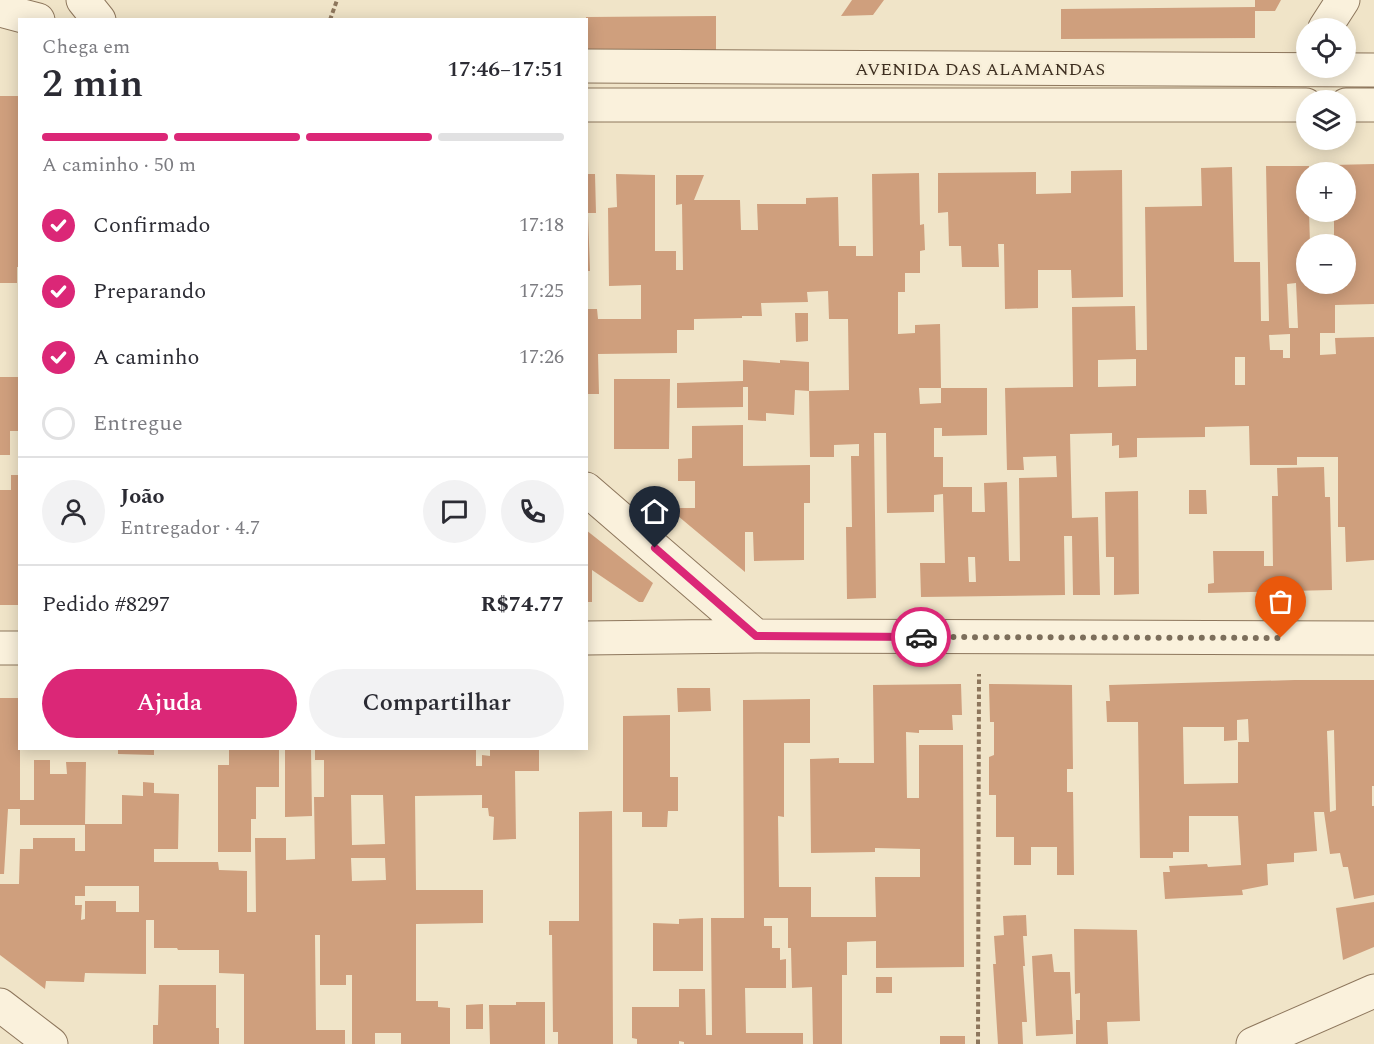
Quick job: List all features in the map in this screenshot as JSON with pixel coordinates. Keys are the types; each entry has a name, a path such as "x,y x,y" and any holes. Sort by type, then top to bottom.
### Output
{"street":[{"path":"83,0 97,18"},
{"path":"1331,18 1343,0"},
{"path":"0,10 32,18"},
{"name":"AVENIDA DAS ALAMANDAS","path":"588,66 1296,65"},
{"name":"AVENIDA DAS ALAMANDAS","path":"1356,69 1374,70"},
{"path":"1292,105 1299,78"},
{"name":"AVENIDA DAS ALAMANDAS","path":"588,105 1292,105"},
{"path":"1356,105 1374,105"},
{"path":"588,491 756,636"},
{"path":"588,638 756,636 1374,638"},
{"path":"0,648 18,648"},
{"path":"1253,1044 1374,991"},
{"path":"0,1005 51,1044"}],"path":[{"path":"331,18 338,0"},
{"path":"978,1044 979,638"}],"building":[{"path":"852,0 884,0 873,15 841,16"},
{"path":"1255,0 1281,0 1275,11 1255,11 1255,38 1061,39 1061,9 1255,7"},
{"path":"716,16 716,52 588,53 588,18 586,17"},
{"path":"0,96 18,96 17,283 0,283"},
{"path":"1356,164 1374,164 1374,304 1335,305 1335,333 1320,333 1320,355 1336,354 1335,338 1374,337 1374,560 1346,562 1345,527 1338,527 1338,457 1297,457 1297,465 1250,465 1249,426 1205,427 1205,437 1137,438 1137,457 1119,458 1119,445 1112,446 1112,433 1070,434 1072,518 1098,517 1100,595 1073,595 1072,536 1064,536 1065,595 921,597 920,563 945,563 943,494 934,495 934,512 887,513 886,433 874,433 876,598 847,599 846,527 852,527 851,456 859,456 859,444 834,445 834,457 810,457 809,391 849,390 848,319 829,319 828,291 807,292 808,302 761,303 762,316 694,319 694,330 677,330 677,353 598,354 599,394 588,394 588,309 597,309 598,319 641,319 641,285 609,286 608,208 617,207 616,174 655,175 655,251 676,251 676,270 683,270 682,204 676,205 676,175 704,175 694,200 740,200 741,230 758,230 757,204 806,204 806,198 838,197 839,246 856,246 856,256 873,256 872,174 919,173 920,225 924,224 925,250 920,251 920,273 905,273 905,292 898,292 898,334 915,333 915,325 940,324 941,388 987,388 987,435 942,436 942,428 934,428 934,457 943,457 943,487 972,487 972,512 985,512 984,483 1007,482 1009,561 1020,561 1019,478 1057,477 1056,456 1023,457 1024,470 1007,470 1005,388 1073,387 1072,307 1135,306 1136,350 1147,350 1145,207 1202,206 1201,168 1232,167 1234,262 1260,262 1261,321 1269,321 1266,166 1296,166 1296,222 1309,222 1310,234 1296,234 1296,283 1287,284 1289,328 1298,328 1296,294 1356,294 1356,234 1334,234 1334,222 1356,222","holes":["1290,334 1290,358 1283,358 1283,350 1270,350 1269,335","1235,357 1245,357 1245,385 1235,385","1136,359 1136,386 1098,387 1098,360","919,388 941,388 941,403 920,404","968,557 975,557 976,582 969,582"]},
{"path":"1122,170 1123,297 1072,298 1071,270 1038,270 1038,308 1005,309 1004,244 998,244 999,267 962,267 961,246 949,246 948,212 938,213 938,173 1036,172 1036,194 1071,193 1071,171"},
{"path":"588,174 595,174 596,213 588,213"},
{"path":"588,214 590,271 588,271"},
{"path":"795,313 808,313 808,341 796,342"},
{"path":"743,360 780,363 780,360 809,362 809,391 795,390 794,415 766,413 766,421 748,420 748,387 743,387 743,407 677,408 677,383 743,381"},
{"path":"0,377 18,377 18,431 10,431 10,455 0,455"},
{"path":"614,379 670,379 669,449 614,449"},
{"path":"743,425 743,466 810,465 810,503 804,503 804,560 754,561 753,532 745,532 745,572 678,516 678,508 695,508 695,481 678,481 678,459 692,458 692,426"},
{"path":"1324,467 1325,497 1330,497 1332,590 1208,593 1208,584 1214,583 1213,551 1264,551 1264,566 1273,566 1272,496 1278,496 1277,468"},
{"path":"11,475 18,475 18,605 0,605 0,490 11,490"},
{"path":"1189,490 1206,490 1207,514 1189,514"},
{"path":"1138,491 1139,594 1114,595 1114,557 1106,557 1105,492"},
{"path":"588,532 653,583 643,602 639,602 592,570 592,602 588,602"},
{"path":"1374,680 1372,806 1374,806 1374,895 1354,899 1348,867 1343,867 1340,853 1330,854 1324,812 1314,812 1317,851 1294,853 1294,862 1267,864 1268,885 1242,890 1243,895 1165,899 1163,872 1170,872 1169,866 1241,865 1238,816 1189,816 1189,852 1173,852 1173,858 1140,858 1138,722 1107,722 1106,701 1110,701 1109,685","holes":["1248,719 1249,742 1238,742 1238,783 1184,784 1183,727 1224,727 1224,741 1237,740 1237,720","1334,730 1336,810 1330,812 1327,731"]},
{"path":"961,684 962,715 952,715 953,730 906,732 907,798 919,798 919,745 963,745 964,967 876,968 876,941 847,942 847,975 842,975 842,1044 813,1044 812,987 792,988 788,918 764,918 764,926 772,926 772,948 780,948 780,960 786,959 786,988 745,988 746,1033 803,1033 803,1044 684,1044 679,1041 679,1044 637,1044 637,1039 632,1038 632,1007 679,1007 679,989 705,989 706,1035 712,1035 711,918 744,918 743,700 810,699 810,743 784,743 784,817 778,816 779,887 811,887 811,917 876,917 875,877 920,877 920,849 875,848 875,852 811,853 810,759 839,758 839,763 874,763 873,685"},
{"path":"989,684 1072,685 1073,769 1067,769 1067,792 1073,792 1074,875 1057,875 1057,847 1031,847 1031,865 1014,865 1014,837 996,837 996,795 989,795 989,757 994,755 994,722 990,722"},
{"path":"677,688 710,688 711,711 678,712"},
{"path":"0,698 18,698 20,800 34,800 34,760 50,760 50,774 67,774 66,762 86,762 85,824 122,824 122,795 143,796 143,782 154,783 154,793 179,794 178,849 154,849 154,862 218,862 219,870 247,871 247,912 256,912 255,838 286,838 286,860 315,859 314,797 324,797 324,760 315,760 315,750 476,750 476,766 482,766 482,755 490,756 490,750 539,750 539,771 515,771 516,839 493,840 494,817 489,816 488,808 482,808 482,795 415,796 416,890 483,890 483,923 416,924 416,1001 438,1001 438,1007 450,1008 450,1044 401,1044 401,1033 375,1033 375,1044 352,1044 352,975 346,975 346,985 320,985 320,935 315,935 316,1030 345,1030 345,1044 244,1044 244,974 219,973 219,950 154,948 154,920 146,920 146,974 85,973 84,982 46,981 45,989 0,955 0,884 19,884 20,849 33,849 33,838 75,838 75,851 85,851 85,825 20,825 20,809 8,809 4,874 0,874","holes":["351,795 383,795 385,844 352,845","351,858 385,858 386,880 352,881","85,886 139,886 139,912 116,912 116,901 85,901 85,919 81,920 82,905 75,905 75,896 85,896"]},
{"path":"670,715 670,777 678,777 678,811 668,811 667,827 642,827 642,812 623,812 623,716"},
{"path":"118,750 154,750 154,755 118,754"},
{"path":"229,750 279,750 279,787 256,787 256,819 251,819 251,852 218,852 218,765 229,765"},
{"path":"285,750 311,750 312,816 285,817"},
{"path":"612,811 613,1044 558,1044 558,1032 553,1032 552,935 549,935 549,921 579,921 579,812"},
{"path":"1374,902 1374,947 1343,960 1336,908"},
{"path":"1026,915 1027,936 1023,936 1025,966 1023,966 1027,1022 1022,1022 1023,1044 998,1044 993,964 996,964 994,936 1004,935 1003,916"},
{"path":"703,918 703,971 653,971 653,923 679,924 679,919"},
{"path":"1074,929 1137,930 1140,1021 1107,1022 1108,1044 1076,1044 1076,1020 1080,1020 1080,993 1075,994"},
{"path":"1052,954 1054,972 1070,972 1073,1034 1036,1036 1032,956"},
{"path":"876,977 892,977 892,993 876,993"},
{"path":"159,985 216,985 216,1028 219,1028 219,1044 153,1044 153,1025 158,1025"},
{"path":"516,1002 545,1002 545,1044 490,1044 489,1005 516,1005"},
{"path":"483,1004 483,1029 466,1029 466,1005"},
{"path":"940,1036 965,1036 965,1044 940,1044"}],"way so far":[{"path":"921,637 1281,638"}],"route":[{"path":"655,548 756,636 921,637"}]}
